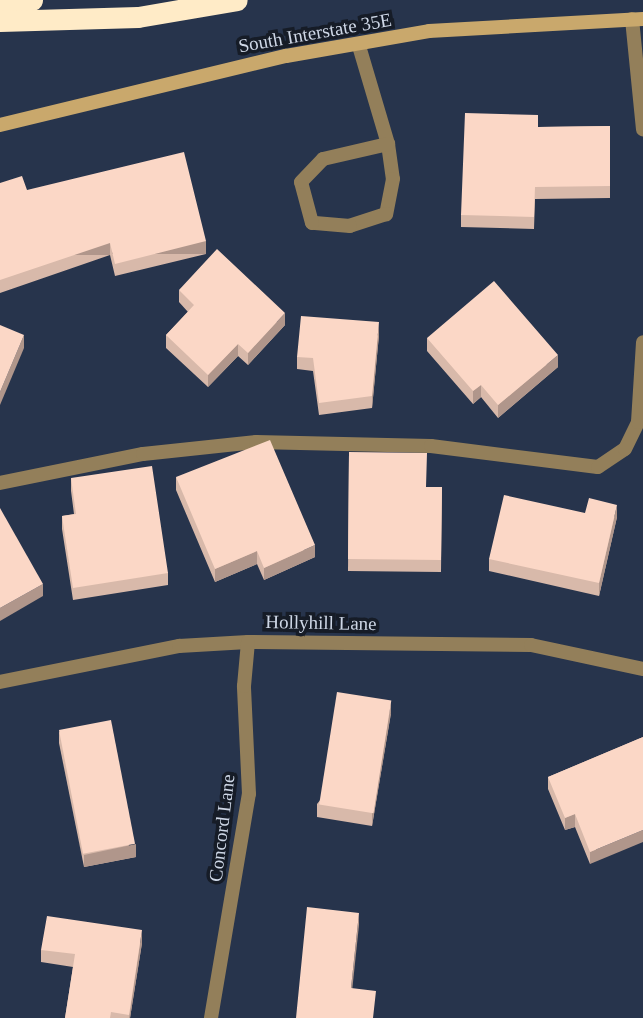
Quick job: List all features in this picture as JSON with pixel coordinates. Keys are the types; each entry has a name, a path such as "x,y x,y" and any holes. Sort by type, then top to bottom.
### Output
{"highway":[{"path":"0,8 32,0"},
{"path":"0,21 138,17 237,0"}],"main road":[{"name":"South Interstate 35E","path":"0,125 286,56 359,46 429,31 638,19"}],"street":[{"path":"638,19 643,129"},
{"path":"359,46 388,144 393,179 386,214 350,226 312,223 301,182 323,159 388,144"},
{"path":"0,483 143,454 256,442 431,446 598,467 625,449 638,422 643,342"},
{"name":"Hollyhill Lane","path":"0,682 179,646 248,642 531,645 643,670"},
{"name":"Concord Lane","path":"211,1018 249,794 244,686 248,642"}],"building":[{"path":"465,113 538,115 538,127 610,126 610,186 535,187 534,217 461,215"},
{"path":"184,152 206,241 115,264 110,243 0,280 0,183 22,176 27,190"},
{"path":"217,249 285,313 248,353 238,344 208,375 166,335 194,305 179,290"},
{"path":"494,281 558,355 498,405 481,385 473,391 427,338"},
{"path":"301,316 379,322 372,396 319,403 313,358 297,357"},
{"path":"0,325 24,335 0,392"},
{"path":"270,440 315,545 264,568 257,551 215,569 176,477"},
{"path":"349,452 427,453 426,487 442,487 441,560 348,559"},
{"path":"152,466 168,573 73,588 62,516 76,514 71,478"},
{"path":"504,495 585,513 589,498 617,505 599,583 489,559"},
{"path":"0,508 43,584 0,608"},
{"path":"337,692 391,701 373,813 319,805"},
{"path":"111,720 135,844 83,854 59,730"},
{"path":"643,737 643,830 590,852 575,814 565,818 548,777"},
{"path":"307,907 359,913 351,988 376,991 373,1018 296,1018"},
{"path":"47,916 142,930 129,1015 111,1012 110,1018 65,1018 75,954 41,950"}]}
